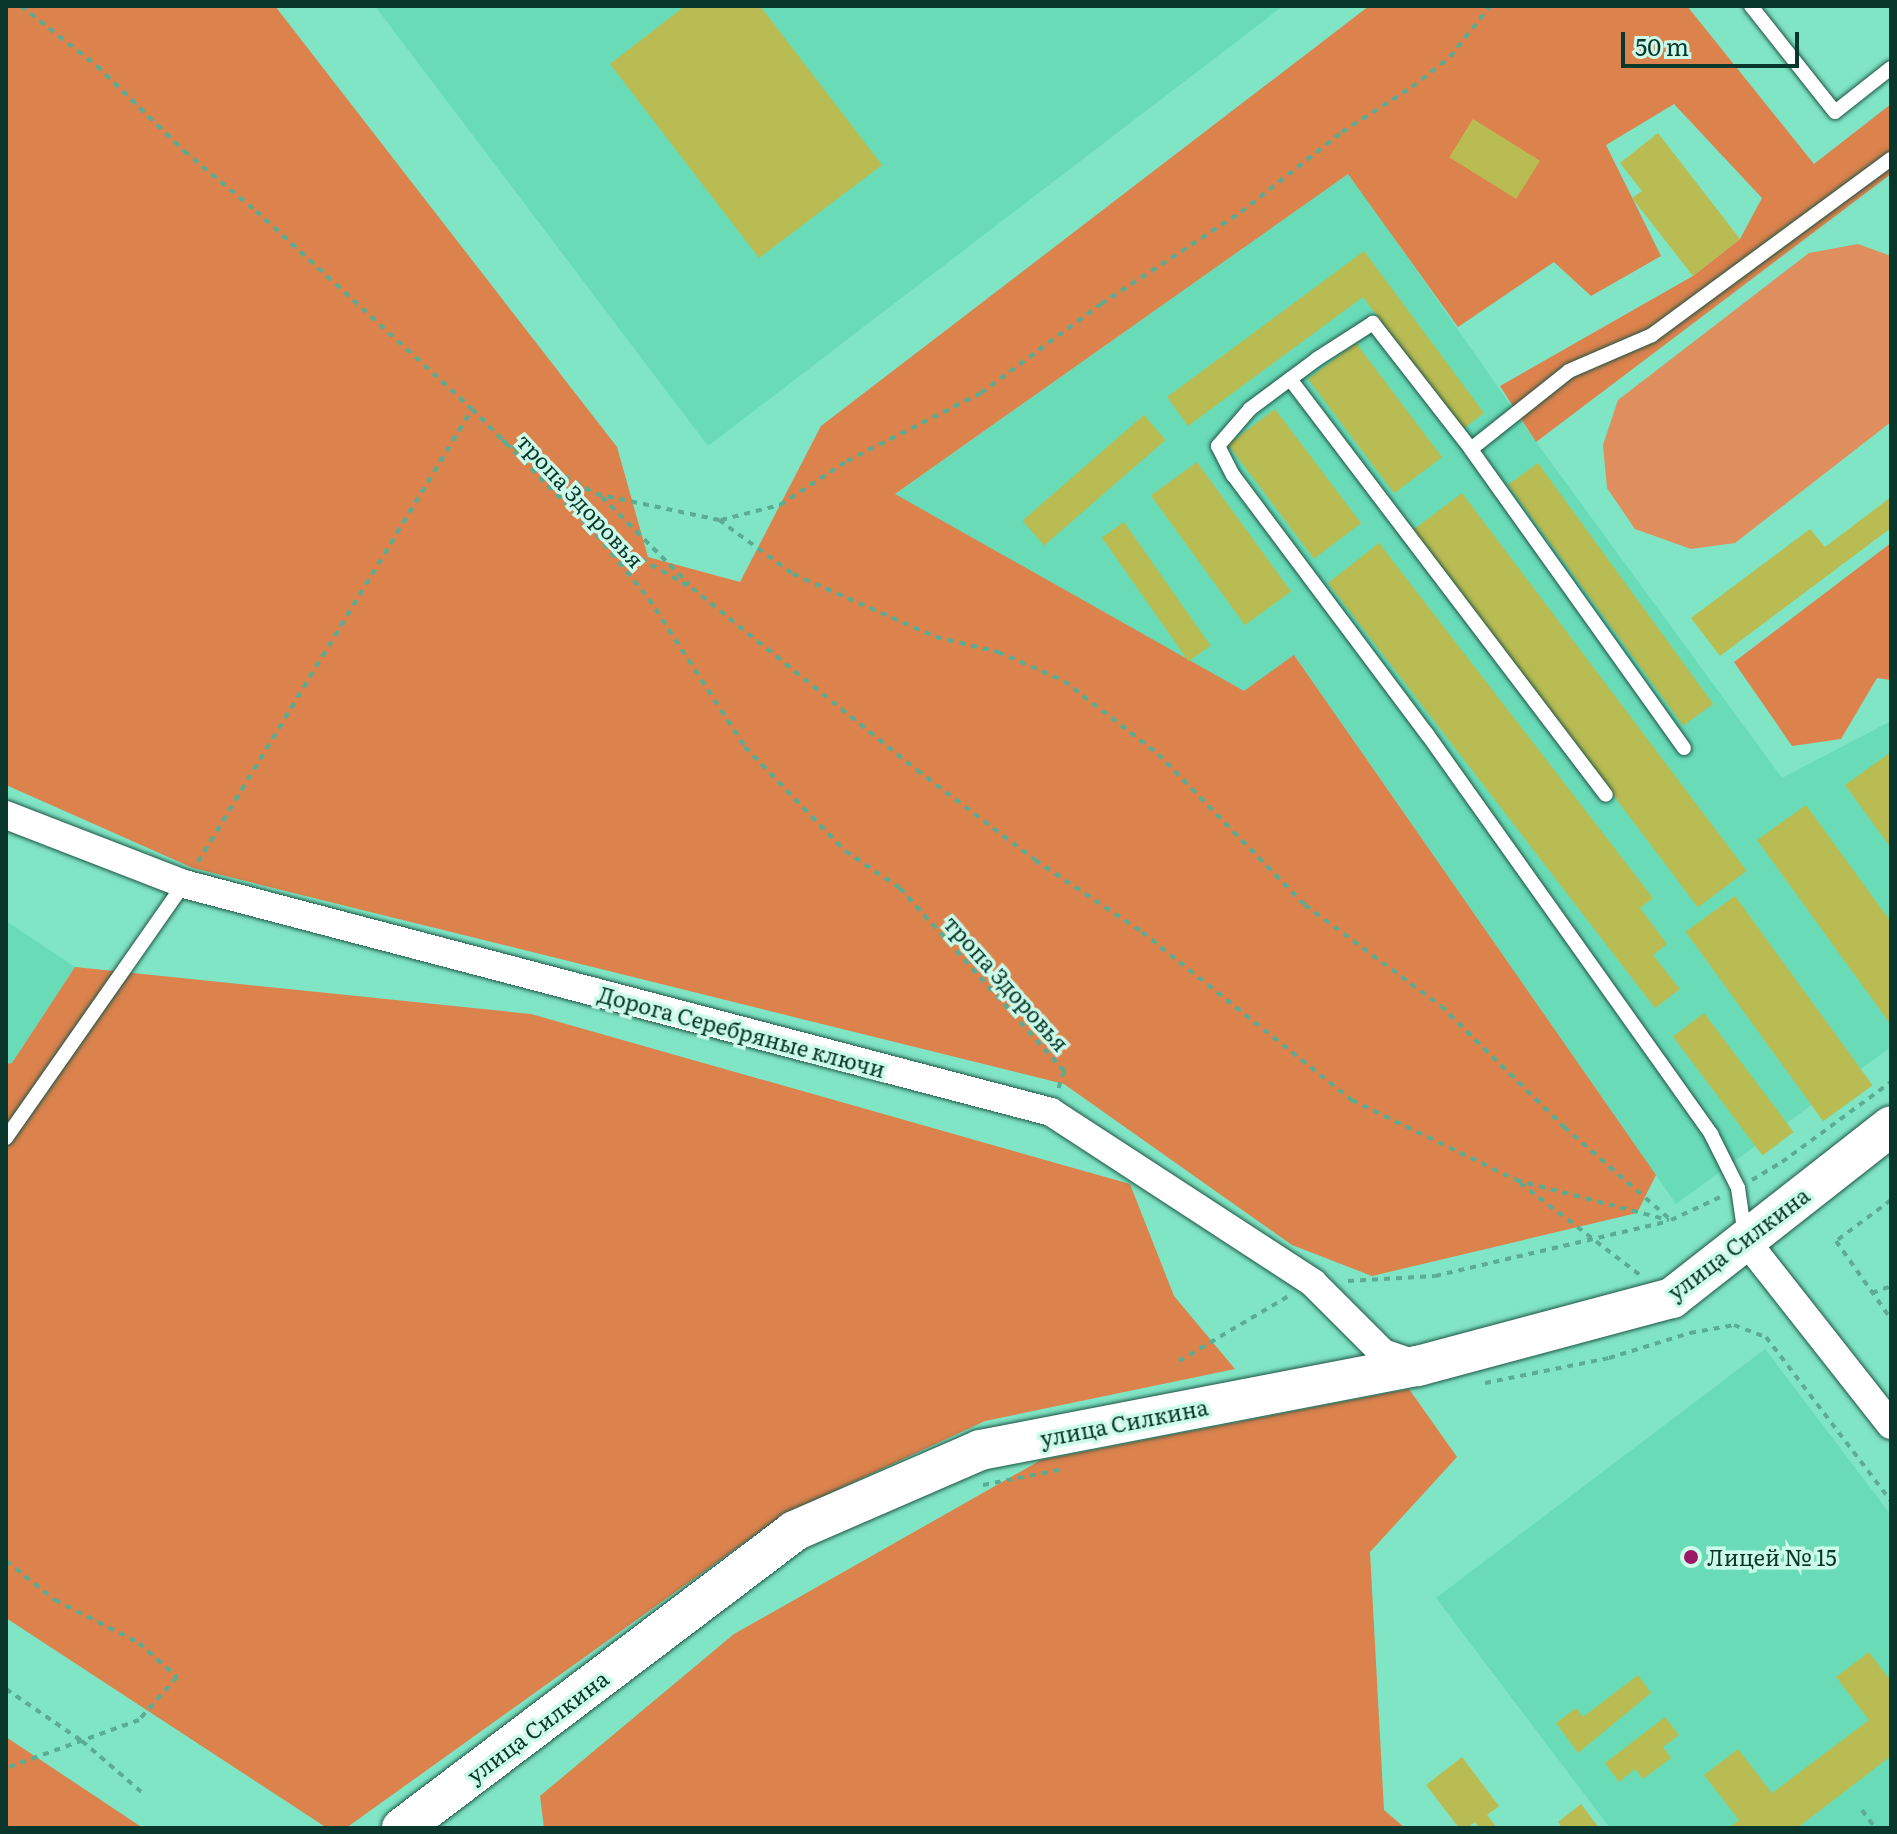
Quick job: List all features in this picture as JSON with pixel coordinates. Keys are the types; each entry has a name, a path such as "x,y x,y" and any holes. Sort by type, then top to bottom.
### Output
{"main road":[{"name":"улица Силкина","path":"402,1828 794,1531 980,1450 1418,1366 1672,1298 1891,1126"}],"street":[{"name":"Дорога Серебряные ключи","path":"6,815 184,884 1051,1112 1313,1283 1383,1353 1418,1366"},
{"path":"1746,1241 1891,1425"}],"lane":[{"path":"1751,6 1835,112 1891,68"},
{"path":"1471,449 1569,371 1652,335 1891,159"},
{"path":"1684,748 1471,449 1373,323 1250,409 1218,446 1233,475 1427,734 1701,1121 1738,1188 1746,1241"},
{"path":"1290,379 1606,795"},
{"path":"6,1138 184,884"}],"path":[{"name":"тропа Здоровья","path":"21,6 97,66 184,151 256,211 472,409 596,534 649,599 745,747 845,851 900,888 1064,1071 1051,1112"},
{"path":"719,520 780,505 847,461 981,393 1101,304 1241,212 1342,132 1412,87 1450,57 1490,6"},
{"path":"184,884 472,409"},
{"path":"502,440 600,495 692,588 917,770 1035,860 1142,932 1352,1100 1516,1180 1671,1220"},
{"path":"600,495 719,520 793,574 936,637 998,652 1064,681 1158,754 1305,905 1441,1006 1564,1127 1671,1220"},
{"path":"596,534 692,588"},
{"path":"1179,1361 1313,1283 1435,1276 1671,1220 1738,1188 1782,1162 1891,1082"},
{"path":"1516,1180 1672,1298 1690,1333"},
{"path":"1891,1200 1836,1241 1891,1319"},
{"path":"1872,1293 1891,1286"},
{"path":"1484,1383 1609,1358 1690,1333 1734,1325 1766,1337 1891,1501"},
{"path":"983,1485 1077,1466"},
{"path":"6,1561 55,1600 139,1643 177,1677 139,1720 6,1768"},
{"path":"6,1689 82,1741 145,1795"},
{"path":"1862,1810 1875,1828"}],"shaded area":[{"path":"6,6 275,6 617,447 648,557 740,582 821,426 1369,6 1687,6 1814,164 1891,104 1891,174 1536,442 1500,386 1693,276 1740,239 1762,198 1674,104 1606,145 1661,256 1591,296 1554,262 1458,327 1348,174 895,494 1244,691 1294,655 1656,1175 1637,1213 1372,1276 1292,1245 1064,1084 193,868 6,785"},
{"path":"375,6 1283,6 708,446"},
{"path":"1349,173 1536,442 1782,778 1891,721 1891,1047 1676,1204 1295,656 1244,692 894,495"},
{"path":"1858,244 1891,256 1891,422 1735,543 1691,549 1635,529 1607,488 1603,445 1618,400 1809,253"},
{"path":"1891,543 1891,680 1877,678 1841,739 1792,746 1734,662"},
{"path":"6,921 75,967 12,1063 6,1064"},
{"path":"75,967 531,1014 1130,1184 1174,1296 1235,1369 985,1421 783,1515 346,1828 327,1828 6,1618 6,1064 12,1063"},
{"name":"Лицей № 15","path":"1765,1349 1891,1515 1891,1828 1610,1828 1436,1598"},
{"path":"1409,1389 1457,1457 1370,1552 1384,1810 1405,1828 544,1828 540,1796 734,1634 1041,1460"},
{"path":"6,1737 143,1828 6,1828"}],"building":[{"path":"685,6 760,6 882,165 759,258 610,64"},
{"path":"1473,119 1540,161 1516,199 1449,157"},
{"path":"1658,133 1740,239 1693,276 1632,198 1642,191 1620,163"},
{"path":"1364,251 1484,413 1462,430 1363,297 1188,426 1167,397"},
{"path":"1356,343 1442,457 1394,493 1308,379"},
{"path":"1275,409 1361,523 1314,559 1228,445"},
{"path":"1144,415 1166,440 1044,546 1022,521"},
{"path":"1197,462 1291,591 1245,625 1151,496"},
{"path":"1538,463 1713,704 1683,726 1508,485"},
{"path":"1462,493 1747,871 1698,907 1413,530"},
{"path":"1891,497 1891,528 1720,656 1691,618 1810,529 1825,547"},
{"path":"1124,522 1211,646 1188,661 1102,537"},
{"path":"1379,543 1653,898 1640,908 1667,944 1653,955 1680,989 1655,1008 1328,583"},
{"path":"1891,752 1891,848 1845,785"},
{"path":"1806,805 1891,922 1891,1025 1757,840"},
{"path":"1735,896 1873,1085 1823,1121 1686,932"},
{"path":"1704,1013 1794,1132 1763,1155 1673,1036"},
{"path":"1869,1652 1891,1681 1891,1756 1797,1828 1729,1828 1739,1820 1704,1775 1738,1749 1772,1793 1869,1720 1836,1677"},
{"path":"1638,1675 1651,1693 1578,1753 1556,1723 1576,1708 1583,1717"},
{"path":"1665,1717 1679,1735 1663,1747 1671,1758 1643,1779 1635,1769 1619,1782 1605,1763"},
{"path":"1462,1757 1499,1806 1487,1815 1497,1828 1479,1828 1475,1822 1467,1828 1459,1828 1426,1785"},
{"path":"1581,1804 1599,1828 1562,1828 1558,1822"}],"place":[{"name":"Лицей № 15","path":"1691,1557"}]}
